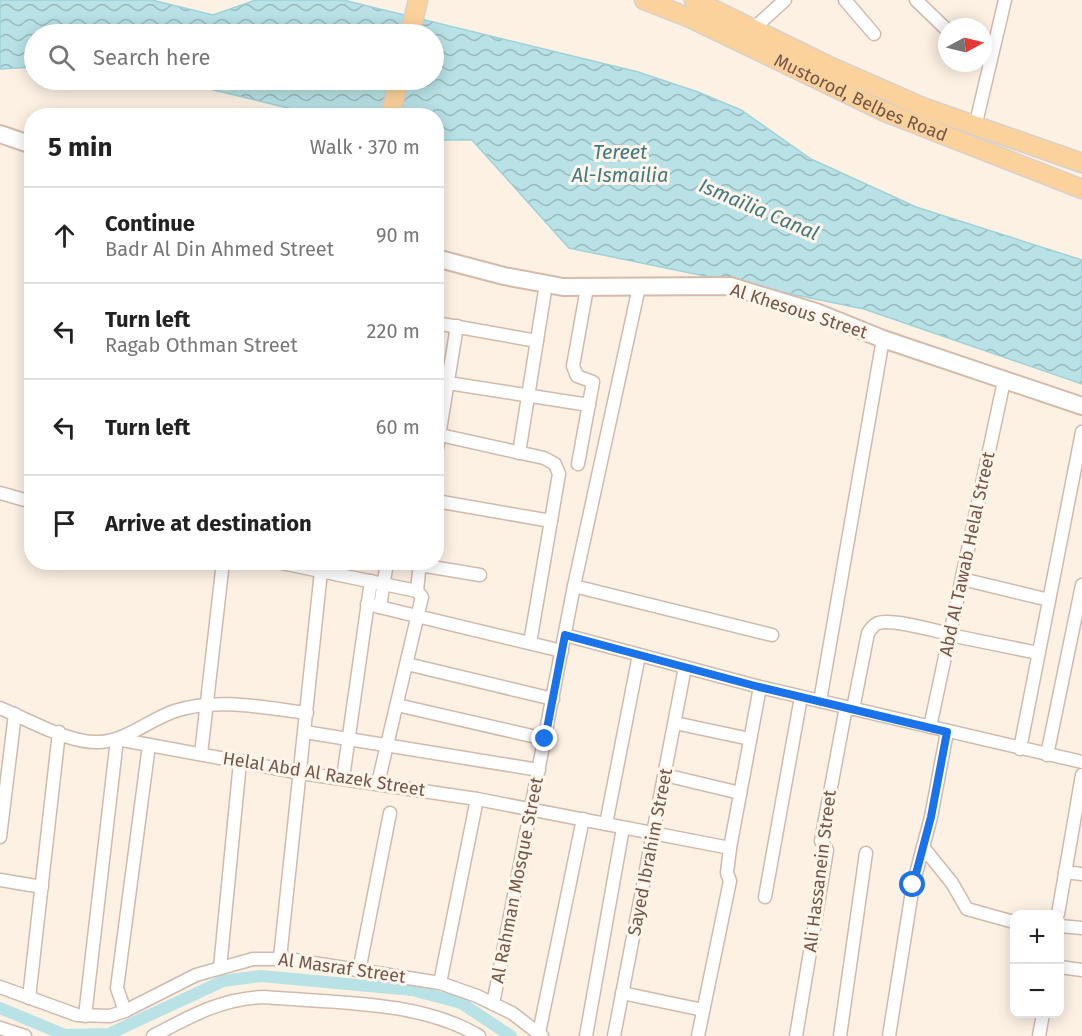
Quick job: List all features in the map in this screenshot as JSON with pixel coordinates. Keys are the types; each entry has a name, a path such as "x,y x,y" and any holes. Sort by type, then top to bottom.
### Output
{"main road":[{"name":"Mustorod, Belbes Road","path":"644,0 690,18 885,112 1082,189"},
{"name":"Mustorod, Belbes Road","path":"694,0 875,87 975,127 1082,162"},
{"path":"412,24 418,1"},
{"path":"392,108 396,90"},
{"path":"0,134 24,142"},
{"name":"Al Khesous Street","path":"444,260 546,284 587,288 730,286 816,312 883,339 1082,406"}],"street":[{"path":"753,28 785,0"},
{"path":"845,0 874,34"},
{"path":"916,0 938,21"},
{"path":"992,43 1005,0"},
{"path":"975,127 984,72"},
{"path":"519,453 546,284"},
{"name":"Al Rahman Mosque Street","path":"493,1004 574,586 639,287"},
{"path":"578,464 592,381 577,376 573,366 587,288"},
{"path":"444,323 537,341"},
{"path":"444,403 458,326"},
{"path":"820,701 883,339"},
{"name":"Abd Al Tawab Helal Street","path":"930,727 1004,381"},
{"path":"448,383 589,405"},
{"path":"444,429 551,461 559,474 530,643"},
{"path":"1020,749 1082,432"},
{"path":"0,493 24,500"},
{"path":"444,502 551,522"},
{"path":"444,568 480,575"},
{"path":"201,754 222,570"},
{"path":"280,958 321,570"},
{"path":"332,570 419,593"},
{"path":"342,778 366,604 383,570"},
{"path":"378,783 418,616 420,570"},
{"path":"962,579 1049,600"},
{"path":"377,583 380,607"},
{"path":"1047,755 1082,585"},
{"path":"574,586 772,635"},
{"path":"366,604 562,651"},
{"name":"Ali Hassanein Street","path":"796,1036 827,850 821,841 868,633 880,622 891,622 950,634"},
{"path":"950,634 1038,653"},
{"path":"565,635 759,687 1082,762"},
{"path":"606,824 639,655"},
{"path":"407,664 553,699"},
{"name":"Sayed Ibrahim Street","path":"614,1036 686,667"},
{"path":"698,1036 730,881 727,872 730,848 759,687"},
{"path":"765,897 801,697"},
{"path":"0,708 59,732 87,741 100,742 117,739 172,712 207,705 258,707 307,713"},
{"path":"397,705 545,739"},
{"path":"0,832 3,780 15,714"},
{"path":"675,723 750,739"},
{"path":"29,998 59,732"},
{"path":"305,732 539,770"},
{"path":"889,1036 905,929 947,732"},
{"path":"86,1016 117,739"},
{"name":"Helal Abd Al Razek Street","path":"117,739 301,773 477,799 730,848"},
{"path":"125,1011 117,988 149,745"},
{"path":"220,968 240,762"},
{"path":"665,775 740,793"},
{"path":"1059,910 1082,775"},
{"path":"440,983 477,799"},
{"path":"359,971 390,813"},
{"path":"540,1035 583,819"},
{"path":"586,1036 623,828"},
{"path":"923,847 952,884 967,909 1010,921"},
{"path":"840,1036 866,853"},
{"path":"1065,872 1082,874"},
{"path":"0,880 42,887"},
{"path":"1064,926 1082,928"},
{"name":"Al Masraf Street","path":"0,987 62,1011 86,1016 110,1016 125,1011 168,988 220,968 253,959 280,958 440,983 512,1013 540,1035"},
{"path":"1064,968 1082,970"},
{"path":"622,993 703,1010"},
{"path":"153,1036 222,1003 244,998 264,997 407,1011 448,1020 479,1036"},
{"path":"1040,1036 1042,1018"},
{"path":"0,1028 26,1036"}],"water":[{"name":"Tereet Al-Ismailia","path":"0,0 152,0 213,15 256,0 343,0 441,24 24,24 24,68 0,69"},
{"name":"Tereet Al-Ismailia","path":"444,25 638,72 698,92 741,110 811,159 916,207 1082,260 1082,384 864,309 569,248 472,140 444,140 444,108 288,108 214,90 444,90"}],"waterway":[{"path":"0,1008 65,1035 109,1034 223,981 261,976 412,990 461,1003 511,1036"}],"route":[{"path":"545,739 565,635 759,687 947,732 931,817 913,885"}],"water label":[{"name":"Ismaïlia Canal","path":"759,209"}]}
